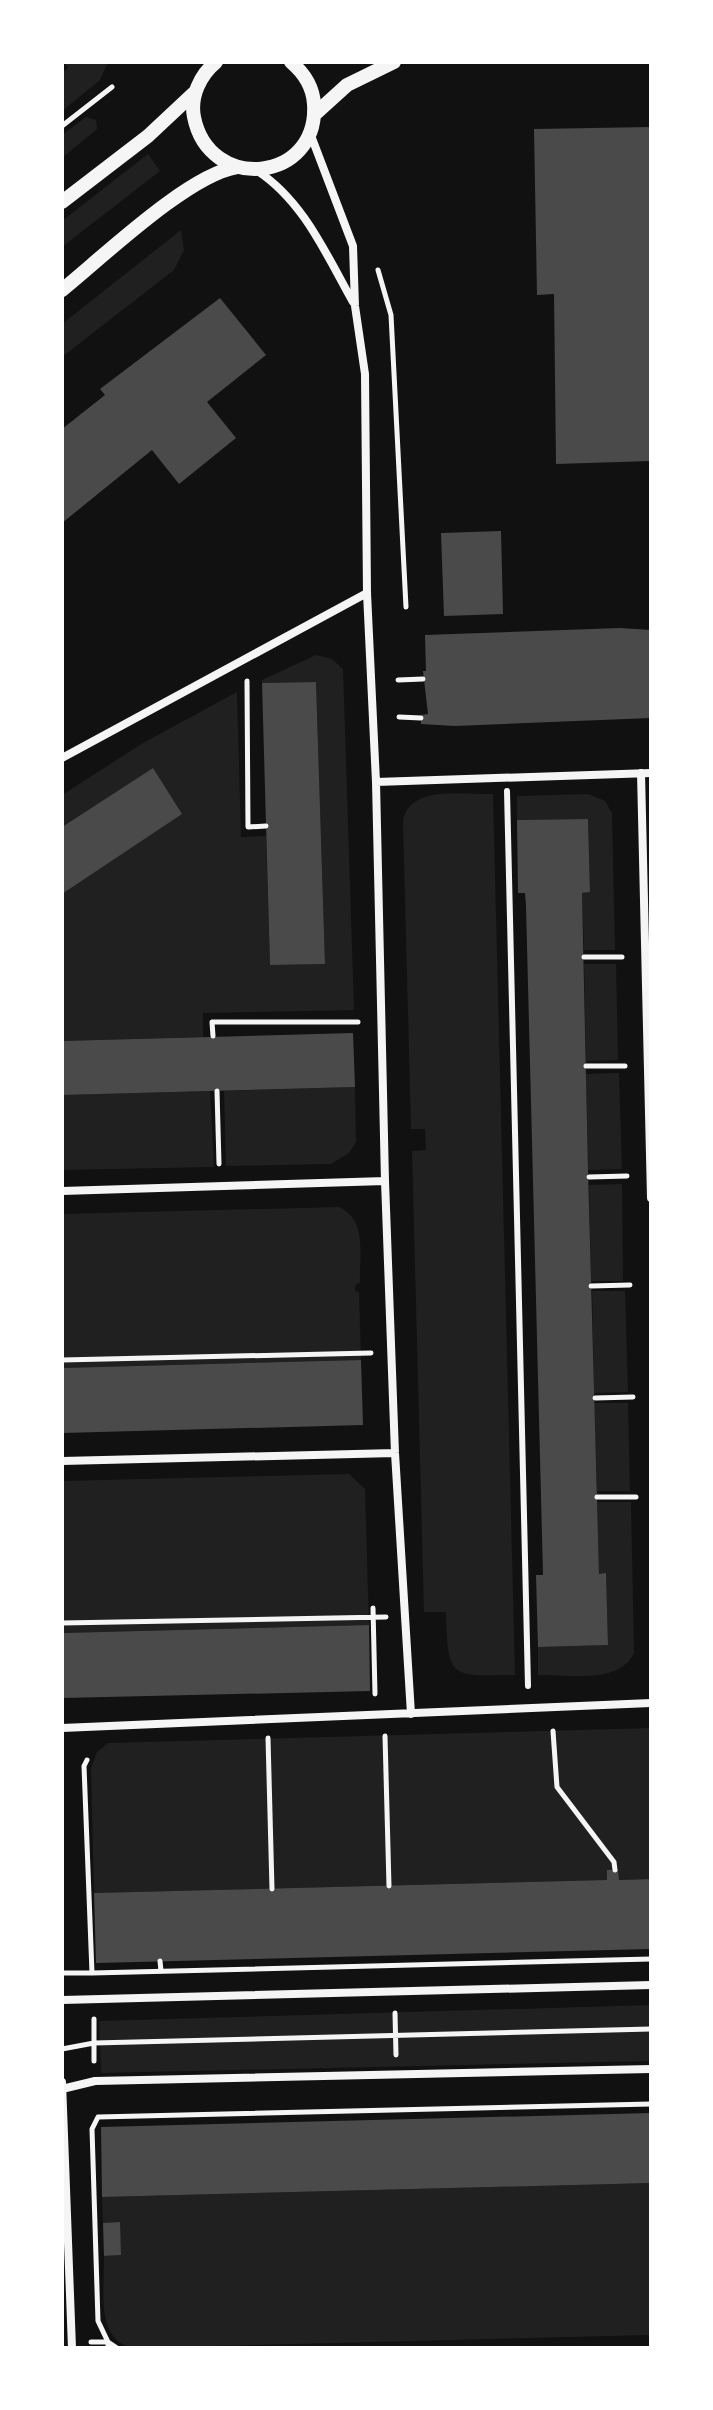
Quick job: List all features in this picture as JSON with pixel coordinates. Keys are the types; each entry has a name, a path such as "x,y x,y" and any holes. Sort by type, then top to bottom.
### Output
{"street":[{"path":"254,170 288,160 303,147 310,132 315,114 313,96 307,79 291,62"},
{"path":"315,114 347,85 394,62"},
{"path":"62,202 148,136 195,92 213,63"},
{"path":"195,92 193,111 197,130 220,159 254,170 275,182 293,201 355,306"},
{"path":"310,132 353,246 355,306 365,374 367,593 376,782 385,1181 395,1453 411,1714"},
{"path":"62,290 188,190 212,174 237,167"},
{"path":"62,758 367,593"},
{"path":"641,773 651,1198"},
{"path":"376,782 651,773"},
{"path":"62,1191 385,1181"},
{"path":"62,1461 395,1453"},
{"path":"62,1728 651,1703"},
{"path":"62,2000 651,1985"},
{"path":"62,2089 95,2081 651,2069"},
{"path":"62,2082 72,2348"}],"lane":[{"path":"507,791 528,1686"}],"path":[{"path":"62,126 112,87"},
{"path":"399,518 406,607"},
{"path":"247,679 248,827 266,826"},
{"path":"398,680 423,679"},
{"path":"399,717 421,718"},
{"path":"584,957 622,957"},
{"path":"213,1036 212,1022 358,1022"},
{"path":"586,1066 625,1066"},
{"path":"217,1091 220,1169"},
{"path":"589,1177 627,1176"},
{"path":"591,1286 630,1285"},
{"path":"62,1360 361,1353"},
{"path":"595,1398 633,1397"},
{"path":"597,1497 636,1497"},
{"path":"373,1608 373,1627"},
{"path":"62,1623 368,1616"},
{"path":"553,1731 557,1787 614,1862 615,1870"},
{"path":"385,1735 389,1886"},
{"path":"268,1737 272,1889"},
{"path":"87,1760 84,1766 98,2117 92,2129 98,2321 108,2345 117,2348"},
{"path":"392,1956 393,1965"},
{"path":"277,1959 277,1968"},
{"path":"62,1973 651,1959"},
{"path":"160,1961 161,1971"},
{"path":"117,1963 117,1972"},
{"path":"395,2012 396,2067"},
{"path":"62,2049 94,2043 395,2033 651,2029"},
{"path":"98,2117 651,2104"}],"shaded area":[{"path":"64,62 108,62 100,80 62,111 62,73 68,68"},
{"path":"86,117 96,120 97,129 62,158 62,135"},
{"path":"148,154 160,171 62,247 62,221"},
{"path":"181,230 184,250 174,270 62,357 62,324"},
{"path":"316,655 332,659 343,669 354,1010 203,1013 203,1037 62,1041 62,894 181,814 153,768 62,827 62,795 143,743 237,692 241,837 266,836 270,965 325,964 316,682 262,683 262,680"},
{"path":"453,793 493,794 515,1675 477,1675 456,1669 448,1650 446,1612 424,1612 412,1151 426,1150 425,1129 411,1129 403,822 407,810 426,797"},
{"path":"588,794 605,801 612,813 615,950 584,950 582,893 590,892 588,819 517,820 517,796"},
{"path":"584,964 616,964 618,1060 586,1061"},
{"path":"619,1073 622,1169 588,1170 586,1074"},
{"path":"355,1087 356,1142 349,1153 331,1164 226,1166 224,1091"},
{"path":"210,1091 214,1167 62,1170 62,1095"},
{"path":"622,1184 623,1281 591,1281 589,1185"},
{"path":"339,1207 354,1221 360,1240 360,1283 356,1284 355,1291 359,1292 361,1360 62,1368 62,1214"},
{"path":"592,1291 625,1291 628,1392 594,1393"},
{"path":"594,1403 628,1403 630,1491 597,1491"},
{"path":"349,1474 365,1489 369,1625 62,1633 62,1481"},
{"path":"597,1502 631,1502 634,1653 627,1663 605,1674 538,1675 538,1647 608,1645 606,1574 599,1574"},
{"path":"651,1728 651,1879 619,1880 618,1870 607,1870 607,1880 94,1893 91,1768 97,1752 108,1743"},
{"path":"651,2005 651,2061 101,2073 99,2021"},
{"path":"651,2183 651,2335 133,2348 112,2335 107,2324 103,2297 104,2256 121,2255 119,2222 103,2223 102,2197"}],"building":[{"path":"651,127 651,461 556,464 554,294 537,295 534,129"},
{"path":"220,298 266,355 207,402 236,438 179,484 152,450 62,523 62,429 105,395 100,389"},
{"path":"501,531 503,614 444,616 441,533"},
{"path":"620,628 651,630 651,718 455,726 421,724 421,715 428,714 423,671 426,671 425,635"},
{"path":"316,682 325,964 270,965 262,683"},
{"path":"153,768 182,814 62,894 62,827"},
{"path":"588,819 590,892 582,893 588,1170 599,1574 606,1573 608,1645 538,1647 536,1575 543,1575 526,906 525,893 518,893 517,820"},
{"path":"353,1033 355,1087 62,1095 62,1041"},
{"path":"361,1360 363,1425 62,1433 62,1368"},
{"path":"369,1625 370,1691 62,1698 62,1633"},
{"path":"607,1870 618,1870 619,1880 651,1879 651,1949 96,1963 94,1893 607,1880"},
{"path":"651,2113 651,2183 102,2197 101,2127"},
{"path":"120,2222 121,2255 104,2256 103,2223"}]}
